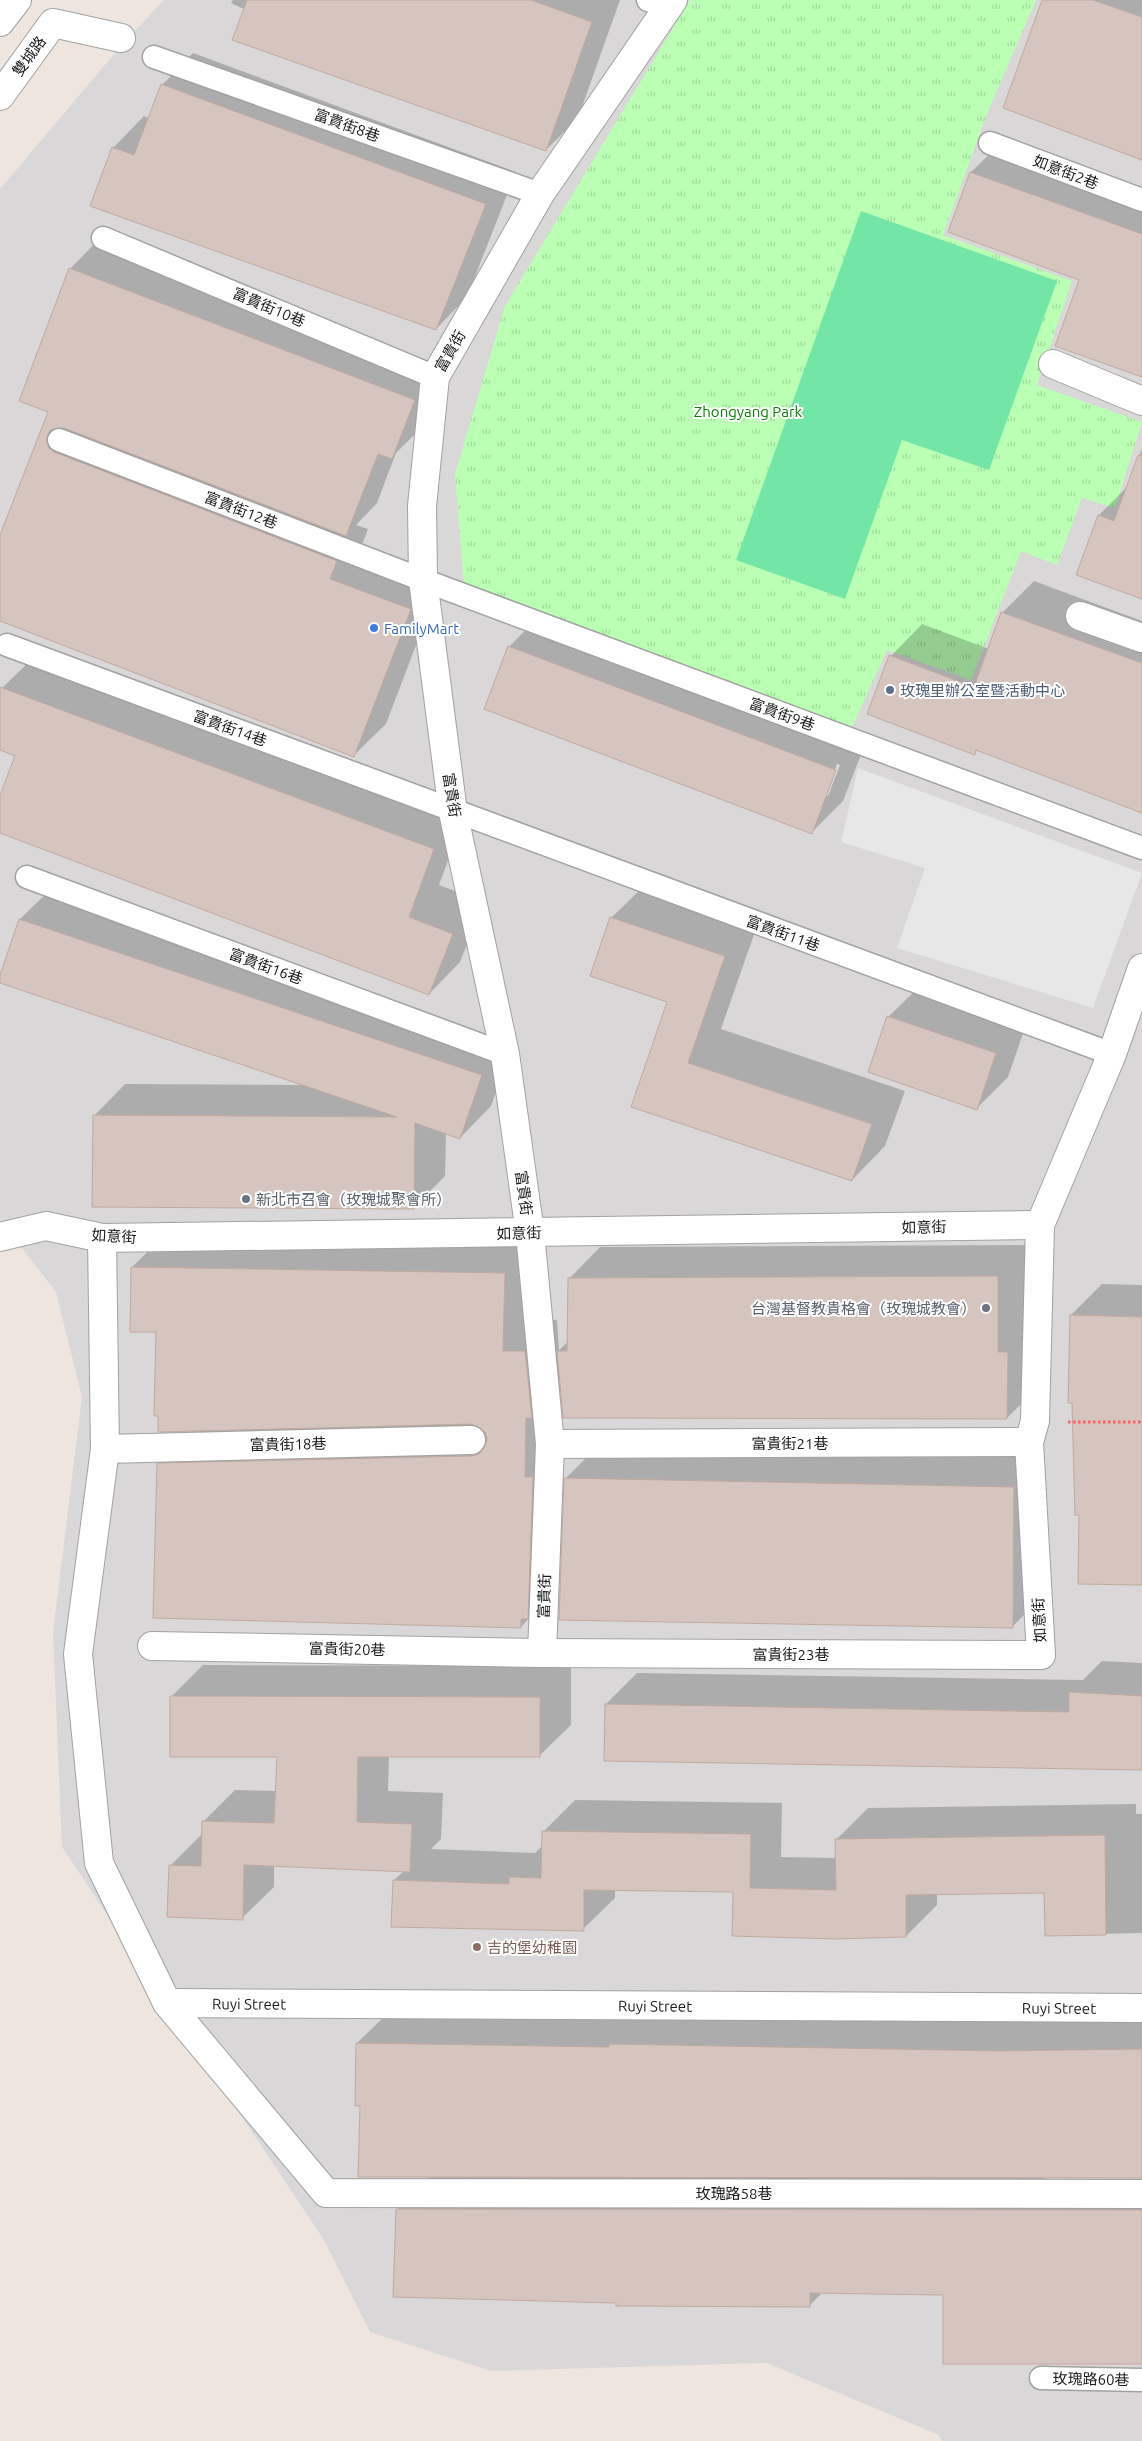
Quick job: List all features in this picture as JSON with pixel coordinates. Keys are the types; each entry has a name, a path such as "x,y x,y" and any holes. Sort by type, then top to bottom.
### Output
{"street":[{"path":"0,22 16,0"},
{"name":"富貴街","path":"542,1653 550,1444 530,1233 504,1054 453,812 423,580 422,506 435,377 540,194 663,2"},
{"name":"雙城路","path":"0,96 53,23 121,38"},
{"path":"1052,364 1142,401"},
{"path":"1080,616 1142,638"},
{"name":"如意街","path":"1041,1655 1029,1442 1035,1422 1040,1225 1112,1054 1142,968"},
{"name":"如意街","path":"0,1237 46,1226 102,1238 1040,1225"},
{"path":"102,1238 105,1449 78,1654 99,1863 167,2003"},
{"name":"富貴街18巷","path":"105,1449 471,1440"},
{"name":"富貴街21巷","path":"550,1444 1029,1442"},
{"name":"富貴街20巷","path":"152,1646 542,1653"},
{"name":"富貴街23巷","path":"542,1653 1041,1655"},
{"name":"Ruyi Street","path":"167,2003 1142,2008"},
{"name":"玫瑰路58巷","path":"167,2003 326,2193 1142,2194"}],"lane":[{"name":"富貴街8巷","path":"154,56 540,194"},
{"name":"如意街2巷","path":"990,143 1142,200"},
{"name":"富貴街10巷","path":"103,238 435,377"},
{"name":"富貴街12巷","path":"59,440 423,580"},
{"name":"富貴街9巷","path":"423,580 1142,848"},
{"name":"富貴街14巷","path":"6,645 453,812"},
{"name":"富貴街11巷","path":"453,812 1112,1054"},
{"name":"富貴街16巷","path":"28,877 504,1054"},
{"name":"玫瑰路60巷","path":"1040,2378 1142,2380"}],"path":[{"path":"1068,1422 1142,1422"}],"shaded area":[{"path":"164,0 1142,0 1142,2441 942,2441 939,2435 767,2363 491,2371 370,2332 324,2240 62,1847 53,1633 82,1397 56,1292 0,1220 0,189 126,40"},
{"path":"858,768 1142,873 1093,1008 897,948 925,868 841,842"}],"green space":[{"name":"Zhongyang Park","path":"690,0 1036,0 986,116 943,235 1072,281 1037,385 1142,422 1115,508 1082,498 1057,565 1021,551 971,680 887,650 852,727 464,587 455,474 505,306"},
{"path":"861,211 1057,281 989,470 902,440 845,599 736,560"}],"building":[{"path":"247,0 531,0 592,22 546,151 232,40"},
{"path":"1042,0 1093,0 1142,17 1142,160 1003,108"},
{"path":"161,84 486,204 436,330 90,206 112,147 134,155"},
{"path":"970,172 1142,234 1142,377 1055,346 1079,280 948,232"},
{"path":"69,268 415,400 392,459 378,454 346,536 64,428 51,430 47,436 49,448 54,452 337,561 330,579 411,609 354,757 0,621 0,535 48,412 19,401"},
{"path":"1138,455 1142,455 1142,599 1076,575 1098,515 1114,521"},
{"path":"1001,612 1142,663 1142,813 976,750 975,755 867,714 889,655 974,687"},
{"path":"508,646 836,770 812,834 484,709"},
{"path":"0,687 434,849 409,917 453,934 429,995 0,833 0,795 15,756 0,750"},
{"path":"610,917 725,956 688,1063 872,1124 852,1181 631,1107 667,1002 590,976"},
{"path":"19,919 482,1075 460,1139 415,1123 414,1209 92,1207 93,1115 397,1117 0,983 0,975"},
{"path":"887,1016 996,1053 977,1110 868,1072"},
{"path":"131,1267 505,1273 503,1351 525,1351 532,1418 526,1418 525,1477 533,1477 528,1619 521,1619 521,1628 153,1618 157,1463 471,1456 479,1454 484,1448 487,1439 485,1432 471,1424 158,1432 158,1416 154,1416 156,1332 130,1332"},
{"path":"998,1276 998,1352 1008,1352 1007,1419 563,1418 557,1351 567,1351 568,1278"},
{"path":"1070,1315 1142,1317 1142,1585 1078,1584 1079,1515 1075,1515 1072,1403 1068,1403"},
{"path":"564,1478 1014,1487 1013,1628 559,1620"},
{"path":"1069,1692 1142,1696 1142,1770 604,1761 605,1704 1069,1712"},
{"path":"170,1696 540,1697 540,1757 358,1757 357,1822 412,1824 410,1872 244,1865 243,1920 167,1917 169,1865 201,1866 202,1821 274,1823 277,1757 170,1757"},
{"path":"542,1831 751,1834 750,1888 836,1890 835,1839 1105,1835 1106,1935 1045,1936 1044,1893 906,1895 906,1937 836,1939 732,1936 733,1892 584,1890 584,1931 391,1927 393,1880 509,1884 509,1877 541,1878"},
{"path":"356,2043 609,2047 609,2044 999,2051 1142,2049 1142,2178 358,2177 360,2106 355,2106"},
{"path":"396,2209 1142,2210 1142,2364 943,2364 943,2295 810,2293 810,2307 616,2306 616,2303 393,2297"}],"place":[{"name":"FamilyMart","path":"374,628"},
{"name":"玫瑰里辦公室暨活動中心","path":"890,690"},
{"name":"新北市召會（玫瑰城聚會所）","path":"246,1199"},
{"name":"台灣基督教貴格會（玫瑰城教會）","path":"986,1308"},
{"name":"吉的堡幼稚園","path":"477,1947"}]}
